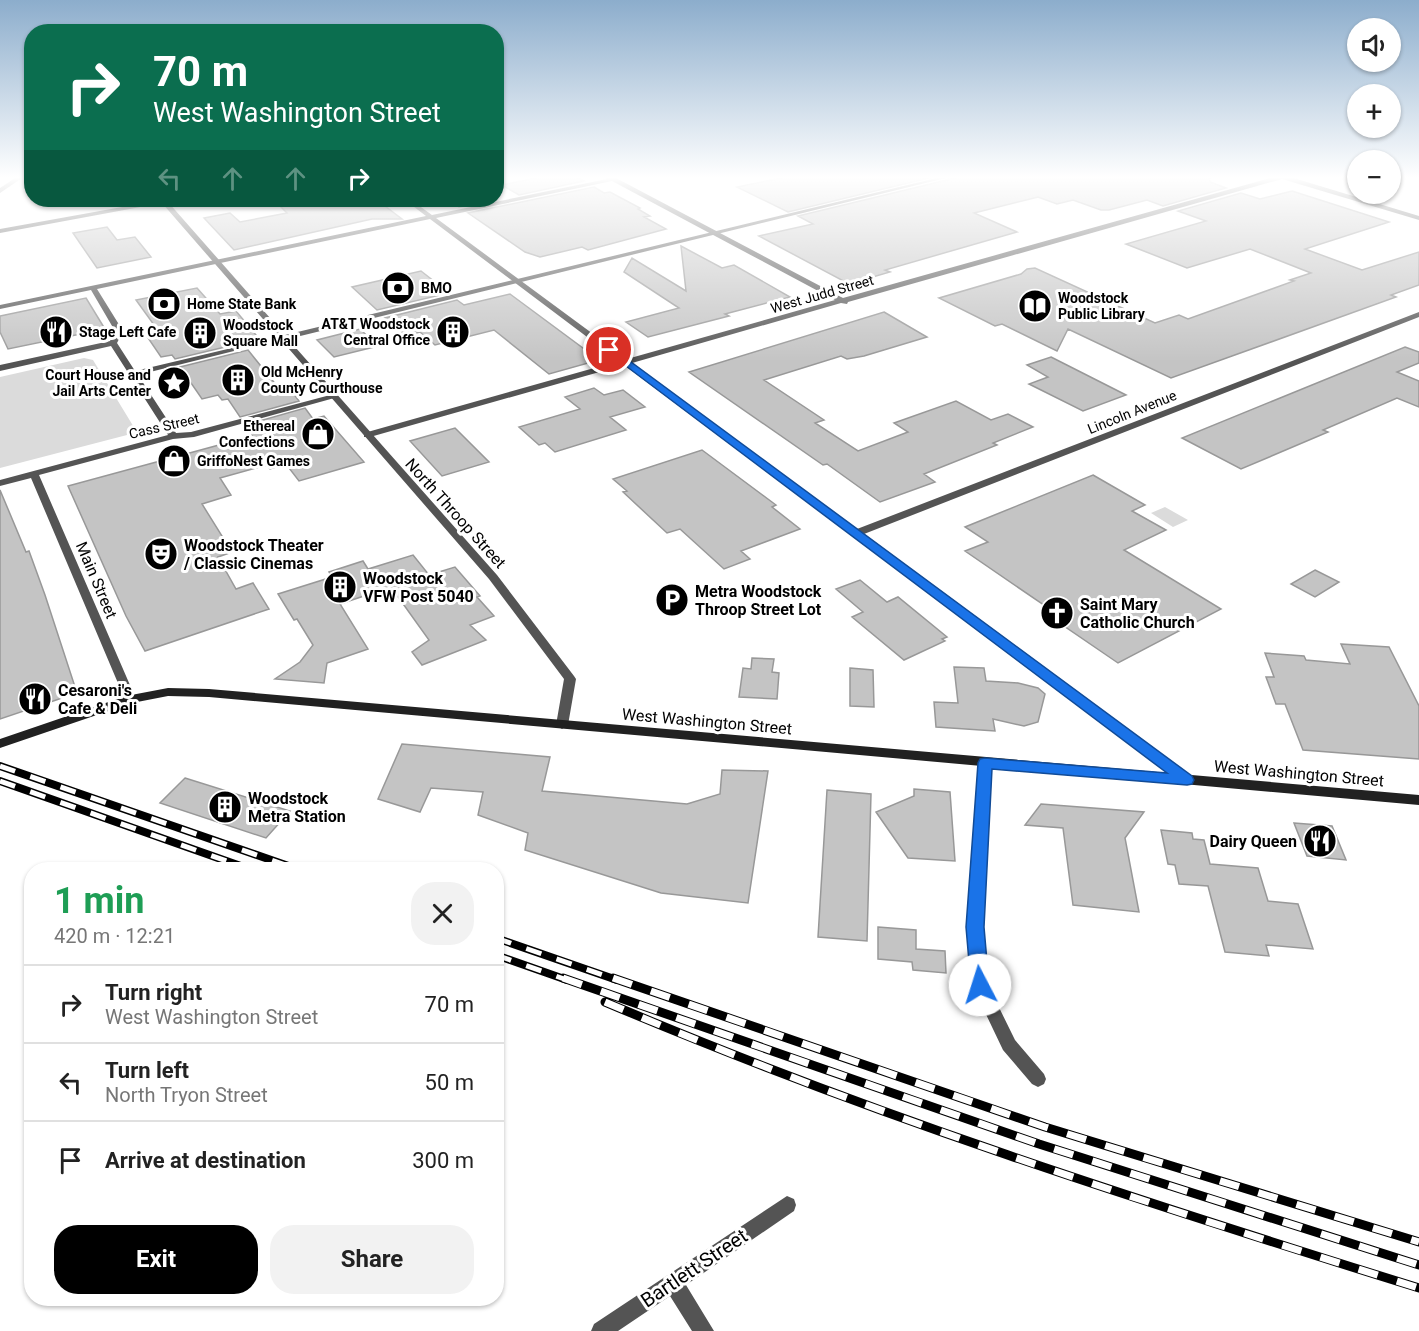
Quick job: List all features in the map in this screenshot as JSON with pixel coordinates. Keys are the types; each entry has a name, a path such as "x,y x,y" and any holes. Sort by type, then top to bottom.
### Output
{"main road":[{"name":"West Washington Street","path":"0,744 130,699 168,692 209,693 1419,800"}],"street":[{"name":"North Throop Street","path":"197,238 493,577 570,680 562,725"},
{"path":"0,308 328,238"},
{"path":"460,238 1187,780"},
{"path":"133,374 696,238"},
{"path":"726,238 844,302"},
{"name":"West Judd Street","path":"367,435 1066,238"},
{"path":"0,366 113,342 119,331 93,288"},
{"name":"Lincoln Avenue","path":"855,534 1419,314"},
{"path":"113,342 172,436"},
{"name":"Cass Street","path":"0,483 172,436 191,435 334,397"},
{"name":"Main Street","path":"34,474 130,699"},
{"path":"985,763 975,927 980,985 1009,1045 1038,1079"},
{"name":"Bartlett Street","path":"601,1331 787,1205"},
{"path":"674,1283 704,1331"}],"shaded area":[{"path":"84,358 93,360 135,429 127,435 0,468 0,377"},
{"path":"1165,507 1188,520 1173,527 1151,513"}],"building":[{"path":"77,238 116,238 117,240 136,238 151,257 97,268"},
{"path":"223,238 287,238 234,250"},
{"path":"505,238 632,238 588,250 582,247 540,257 525,252"},
{"path":"763,238 996,238 885,270 890,272 849,284"},
{"path":"1146,238 1339,238 1305,249 1362,270 1419,252 1419,285 1391,295 1396,297 1171,378 1068,329 1057,351 1002,324 995,326 939,298 1035,268 1155,323 1179,315 1188,319 1311,273 1250,249 1187,268 1126,244"},
{"path":"681,246 722,268 734,265 790,297 648,337 626,322 679,308 624,272 632,258 686,291"},
{"name":"BMO","path":"421,271 449,293 377,310 352,287"},
{"path":"197,288 220,314 236,311 256,335 239,339 242,343 175,359 172,355 161,357 144,332 157,329 136,300"},
{"path":"510,294 599,360 549,374 494,330 435,345 420,332 405,336 385,318 457,300 464,305"},
{"path":"86,298 105,329 8,349 0,332 0,316"},
{"path":"884,312 927,337 864,356 847,359 841,356 764,380 824,420 815,423 858,451 908,432 894,423 956,401 991,420 1008,414 1033,427 993,443 997,445 924,474 935,482 880,502 689,372"},
{"path":"360,329 378,346 334,357 317,340"},
{"path":"1405,347 1419,352 1419,363 1397,372 1419,381 1419,407 1397,398 1323,430 1328,432 1241,469 1182,438"},
{"path":"248,350 281,391 290,389 299,401 240,417 228,399 222,400 218,395 202,399 180,367"},
{"path":"1051,357 1126,395 1083,411 1029,384 1048,377 1027,365"},
{"path":"594,388 604,395 623,390 645,407 610,417 626,430 555,452 545,443 539,445 519,427 580,409 565,397"},
{"path":"305,408 313,419 324,416 364,462 299,481 286,464 270,469 267,465 220,478 231,495 202,504 232,552 218,557 236,589 253,583 269,609 145,651 126,616 68,486 252,436 245,425"},
{"path":"455,428 489,462 442,476 410,441"},
{"path":"702,450 776,505 772,507 800,529 741,551 750,559 724,569 680,529 667,533 623,492 627,491 613,479"},
{"path":"1093,475 1145,505 1132,511 1166,530 1124,550 1221,609 1118,663 1045,613 1051,610 965,551 988,542 965,527"},
{"path":"0,490 26,552 29,551 77,693 0,719"},
{"path":"413,555 429,575 455,567 480,596 477,597 494,616 470,625 486,640 422,665 412,652 429,640 391,587 340,604 368,649 327,663 324,683 275,679 300,662 313,645 278,594 332,577 329,572 363,561 368,569"},
{"path":"1315,570 1339,582 1315,597 1291,584"},
{"path":"860,580 887,602 898,597 947,637 942,639 945,641 904,660 852,617 863,612 836,589"},
{"path":"1341,644 1389,647 1419,706 1419,759 1303,750 1285,704 1276,704 1266,677 1274,677 1265,653 1304,656 1306,660 1350,664"},
{"path":"752,658 774,659 772,672 779,673 777,699 739,697 743,668 751,669"},
{"path":"954,667 984,668 986,681 1018,683 1038,688 1045,694 1038,722 1024,726 993,719 995,731 936,727 934,702 958,703"},
{"path":"850,668 873,670 874,707 850,706"},
{"path":"402,744 550,757 542,791 687,804 720,794 722,770 768,771 748,903 661,893 525,850 528,833 478,815 483,792 431,788 420,812 378,799"},
{"name":"Woodstock Metra Station","path":"185,778 290,811 266,838 160,803"},
{"path":"914,789 950,792 955,861 908,858 876,812 914,796"},
{"path":"827,790 871,794 867,941 818,937"},
{"path":"1041,804 1144,812 1125,838 1139,912 1073,905 1063,828 1025,825"},
{"name":"Dairy Queen","path":"1294,823 1332,826 1346,860 1307,856"},
{"path":"1161,830 1192,833 1193,839 1204,840 1210,864 1258,868 1268,901 1298,904 1313,949 1266,945 1269,956 1225,952 1208,886 1179,884 1175,865 1168,864"},
{"path":"878,927 916,930 916,949 945,951 946,973 913,970 912,962 878,959"}],"railway":[{"path":"0,766 277,862"},
{"path":"0,781 229,862"},
{"path":"504,941 617,980"},
{"path":"504,958 567,980"},
{"path":"563,978 1039,1144 1419,1265"},
{"path":"613,978 1045,1127 1419,1242"},
{"path":"605,1002 806,1082 1008,1155 1110,1190 1419,1288"}],"place":[{"name":"BMO","path":"398,288"},
{"name":"Home State Bank","path":"164,304"},
{"name":"Woodstock Public Library","path":"1035,306"},
{"name":"Stage Left Cafe","path":"56,332"},
{"name":"AT&T Woodstock Central Office","path":"453,332"},
{"name":"Woodstock Square Mall","path":"200,333"},
{"name":"Old McHenry County Courthouse","path":"238,380"},
{"name":"Court House and Jail Arts Center","path":"174,383"},
{"name":"Ethereal Confections","path":"318,434"},
{"name":"GriffoNest Games","path":"174,461"},
{"name":"Woodstock Theater / Classic Cinemas","path":"161,554"},
{"name":"Woodstock VFW Post 5040","path":"340,587"},
{"name":"Metra Woodstock Throop Street Lot","path":"672,600"},
{"name":"Saint Mary Catholic Church","path":"1057,613"},
{"name":"Cesaroni's Cafe & Deli","path":"35,699"},
{"name":"Woodstock Metra Station","path":"225,807"},
{"name":"Dairy Queen","path":"1320,841"}],"route":[{"path":"609,350 1187,780 985,763 975,927 980,985"}]}
